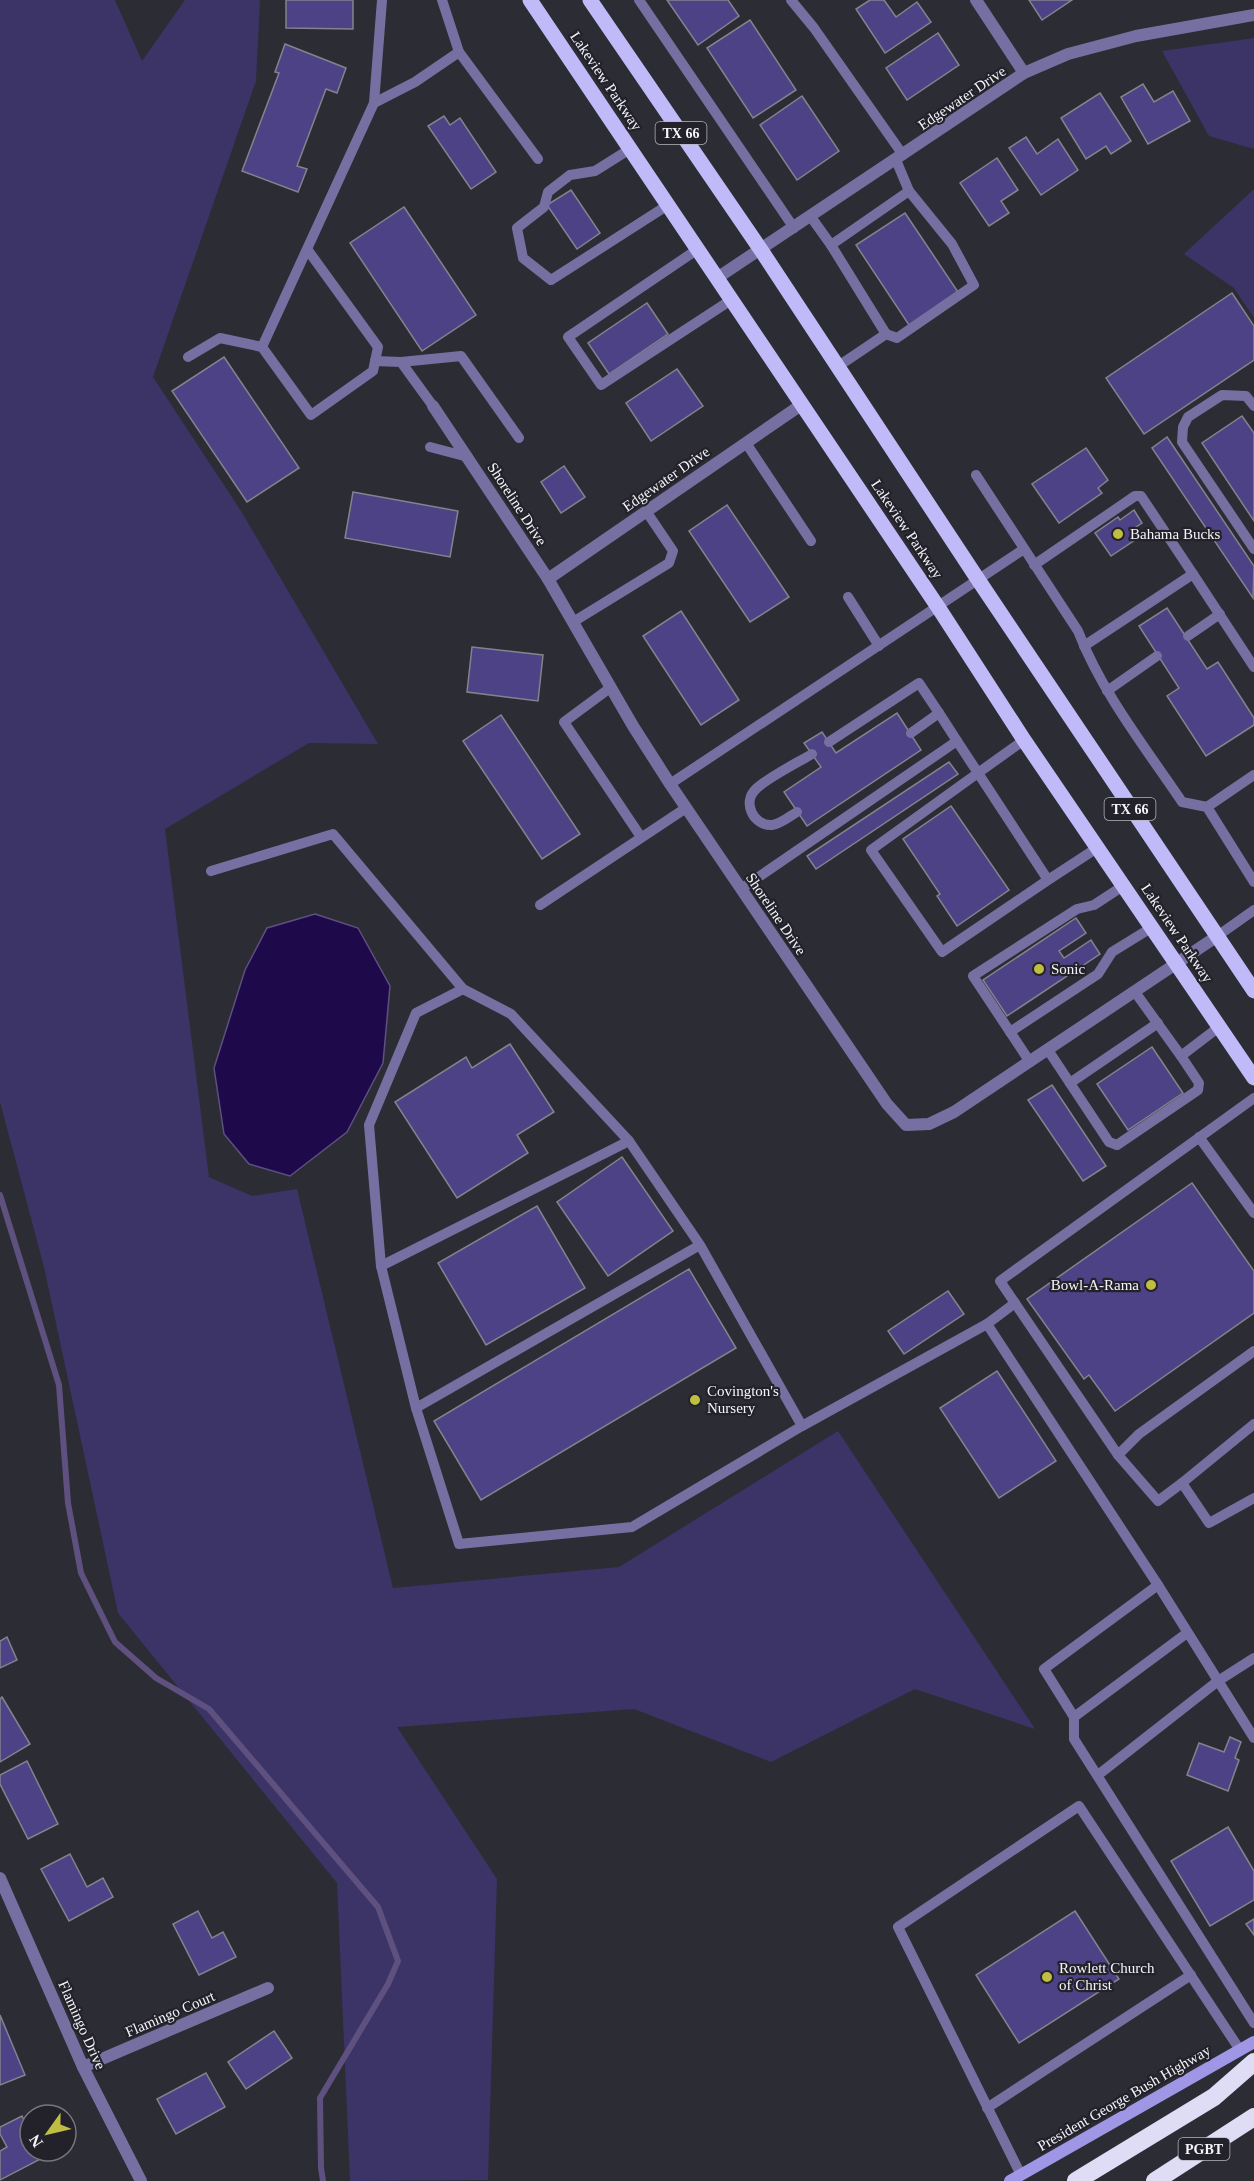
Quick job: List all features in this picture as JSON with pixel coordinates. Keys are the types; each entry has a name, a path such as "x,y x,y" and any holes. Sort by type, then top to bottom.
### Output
{"highway":[{"path":"1076,2181 1214,2097 1254,2062"},
{"name":"PGBT","path":"1155,2181 1254,2117"}],"main road":[{"name":"Lakeview Parkway","path":"530,0 938,607 1175,965 1254,1078"},
{"name":"Lakeview Parkway","path":"590,0 761,250 979,581 1254,991"},
{"name":"President George Bush Highway","path":"1015,2178 1254,2042"}],"street":[{"path":"976,0 1024,74"},
{"name":"Edgewater Drive","path":"717,278 1024,74 1068,54 1136,36 1254,15"},
{"name":"Edgewater Drive","path":"548,579 801,405"},
{"name":"Shoreline Drive","path":"434,406 548,579 610,688 670,784 887,1104 906,1125 929,1125 954,1112 1216,937"},
{"name":"Flamingo Drive","path":"0,1878 83,2067 141,2181"},
{"name":"Flamingo Court","path":"83,2067 268,1988"}],"lane":[{"path":"262,347 374,103 382,0"},
{"path":"442,0 459,52 538,159"},
{"path":"639,0 794,228"},
{"path":"791,0 814,28 900,157 909,191 952,244 974,285 897,338 886,334 811,217"},
{"path":"374,103 415,82 459,52"},
{"path":"630,149 595,171 570,175 548,192 544,207 517,228 523,258 551,280 668,205"},
{"path":"831,245 909,191"},
{"path":"188,357 220,338 262,347 311,415 373,370 378,347 307,249"},
{"path":"698,249 568,338 601,385 731,300"},
{"path":"837,367 886,334"},
{"path":"375,361 401,362 461,356 519,438"},
{"path":"401,362 434,406"},
{"path":"1254,406 1246,396 1222,394 1188,417 1183,427 1182,442 1254,549"},
{"path":"746,443 811,541"},
{"path":"430,447 468,456"},
{"path":"976,475 1078,631 1094,669 1107,691 1182,802 1207,807 1254,775"},
{"path":"1034,565 1136,496 1141,496 1254,667"},
{"path":"573,622 669,563 673,551 646,511"},
{"path":"670,784 1024,549"},
{"path":"1084,646 1193,574"},
{"path":"848,597 879,646"},
{"path":"1188,636 1220,614"},
{"path":"1107,691 1157,656"},
{"path":"829,742 919,683 1048,880"},
{"path":"610,688 564,722 641,837"},
{"path":"910,733 939,713"},
{"path":"1024,740 871,850 942,952 1098,848"},
{"path":"741,889 957,741"},
{"path":"797,812 774,825 764,824 756,819 749,800 755,789 812,754"},
{"path":"540,905 686,807"},
{"path":"1207,807 1254,882"},
{"path":"211,872 333,834 463,989 511,1014 629,1141 700,1245 802,1426"},
{"path":"1030,1062 972,976 1077,909 1094,905 1123,886"},
{"path":"1216,937 1254,910"},
{"path":"1010,1032 1098,974 1112,952 1151,928"},
{"path":"463,989 417,1013 369,1125 381,1266 416,1408 459,1544 632,1527 802,1426 987,1324 1015,1304"},
{"path":"1048,1050 1109,1142 1117,1144 1198,1090 1199,1083 1135,992"},
{"path":"1070,1083 1158,1023"},
{"path":"1181,1056 1219,1028"},
{"path":"1254,1098 1000,1281 1118,1455 1158,1501 1254,1424"},
{"path":"1199,1137 1254,1213"},
{"path":"381,1266 629,1141"},
{"path":"416,1408 700,1245"},
{"path":"987,1324 1158,1585 1254,1738"},
{"path":"1118,1455 1139,1434 1254,1351"},
{"path":"1182,1483 1209,1523 1254,1498"},
{"path":"1158,1585 1044,1669 1074,1717 1074,1739 1254,2023"},
{"path":"1074,1717 1188,1633"},
{"path":"1098,1775 1218,1681 1254,1658"},
{"path":"1015,2178 987,2108 898,1927 1078,1806 1240,2050"},
{"path":"987,2108 1191,1975"}],"shaded area":[{"path":"0,0 115,0 142,61 185,0 260,0 256,81 153,377 241,511 378,744 309,743 165,829 209,1177 252,1196 297,1189 393,1588 619,1567 838,1431 1035,1729 915,1689 771,1762 634,1709 397,1727 497,1879 488,2180 350,2181 337,1883 118,1613 44,1267 0,1102"},
{"path":"1254,38 1254,149 1209,136 1162,51"},
{"path":"1254,189 1254,318 1234,288 1184,254"},
{"path":"315,914 358,928 390,986 383,1063 347,1132 290,1176 249,1164 224,1134 214,1068 245,970 267,928"}],"building":[{"path":"286,0 353,0 353,29 286,28"},
{"path":"667,0 728,0 739,16 698,45"},
{"path":"870,0 884,0 896,17 917,2 931,22 885,53 856,9"},
{"path":"1029,0 1072,0 1042,20"},
{"path":"750,20 796,90 753,118 707,48"},
{"path":"938,33 959,65 907,100 886,68"},
{"path":"285,44 346,68 337,93 326,89 297,166 307,169 298,192 242,171 279,73 275,72"},
{"path":"1143,84 1154,102 1173,91 1190,121 1148,144 1121,97"},
{"path":"1100,93 1131,141 1111,154 1106,146 1086,159 1061,118"},
{"path":"802,96 839,151 797,180 760,125"},
{"path":"444,116 450,125 460,118 496,172 471,189 428,126"},
{"path":"1026,137 1037,154 1058,139 1078,170 1041,195 1009,148"},
{"path":"997,158 1018,190 1001,201 1009,213 989,226 960,183"},
{"path":"571,190 600,233 577,249 547,205"},
{"path":"404,207 476,315 422,351 350,243"},
{"path":"905,213 958,292 909,325 856,245"},
{"path":"1232,293 1254,326 1254,360 1144,434 1106,378"},
{"path":"647,303 668,334 609,374 588,343"},
{"path":"224,357 299,468 247,502 172,391"},
{"path":"677,369 703,406 651,441 626,403"},
{"path":"1242,416 1254,433 1254,521 1202,443"},
{"path":"1167,437 1254,566 1253,598 1152,448"},
{"path":"1086,448 1108,480 1098,488 1102,493 1059,523 1032,484"},
{"path":"564,466 585,497 561,513 541,482"},
{"path":"353,492 458,511 450,557 345,538"},
{"path":"727,505 789,597 750,622 689,531"},
{"name":"Bahama Bucks","path":"1134,510 1142,523 1136,527 1141,536 1111,556 1095,533 1118,517 1120,520"},
{"path":"1167,608 1207,669 1218,662 1254,718 1254,725 1206,756 1167,696 1179,688 1139,626"},
{"path":"681,611 739,700 701,725 643,636"},
{"path":"472,647 543,655 538,701 467,692"},
{"path":"897,713 921,750 807,826 784,792 821,767 804,743 822,732 836,753"},
{"path":"501,715 580,834 542,859 463,741"},
{"path":"949,762 958,774 816,869 807,856"},
{"path":"951,806 1009,890 957,926 937,896 940,894 903,839"},
{"name":"Sonic","path":"1076,918 1086,933 1059,951 1064,958 1091,940 1100,954 1007,1016 983,980"},
{"path":"510,1044 554,1112 517,1135 528,1153 457,1198 395,1102 466,1057 472,1068"},
{"path":"1152,1047 1183,1093 1128,1130 1097,1084"},
{"path":"1052,1085 1106,1166 1083,1181 1028,1100"},
{"path":"622,1157 673,1231 608,1276 557,1202"},
{"name":"Bowl-A-Rama","path":"1192,1183 1254,1271 1254,1313 1115,1411 1089,1375 1084,1379 1027,1299"},
{"path":"537,1206 585,1288 486,1345 438,1263"},
{"path":"689,1269 736,1348 481,1500 434,1421"},
{"path":"948,1291 964,1314 904,1354 888,1331"},
{"path":"997,1371 1056,1461 999,1498 940,1408"},
{"path":"7,1637 17,1660 0,1668 0,1641"},
{"path":"2,1697 30,1744 0,1762 0,1699"},
{"path":"1230,1737 1241,1742 1235,1758 1239,1760 1228,1791 1187,1775 1199,1743 1224,1752"},
{"path":"27,1761 58,1824 28,1839 0,1784 0,1775"},
{"path":"1228,1827 1254,1871 1254,1900 1210,1926 1171,1861"},
{"path":"70,1854 87,1887 103,1878 113,1897 69,1921 41,1869"},
{"path":"198,1911 212,1938 223,1932 236,1957 199,1975 173,1924"},
{"name":"Rowlett Church of Christ","path":"1075,1911 1119,1979 1019,2043 976,1975"},
{"path":"1254,1919 1254,1935 1246,1924"},
{"path":"0,2015 25,2075 0,2085"},
{"path":"274,2031 292,2058 246,2089 228,2062"},
{"path":"206,2073 225,2107 176,2134 157,2099"},
{"path":"18,2118 18,2163 33,2163 0,2180 0,2151 7,2147 0,2134 0,2127"}],"waterway":[{"path":"0,1195 59,1385 68,1503 81,1573 115,1642 156,1678 209,1709 378,1907 398,1961 388,1984 320,2098 323,2181"}],"place":[{"name":"Bahama Bucks","path":"1118,534"},
{"name":"Sonic","path":"1039,969"},
{"name":"Bowl-A-Rama","path":"1151,1285"},
{"name":"Covington's Nursery","path":"695,1400"},
{"name":"Rowlett Church of Christ","path":"1047,1977"}]}
